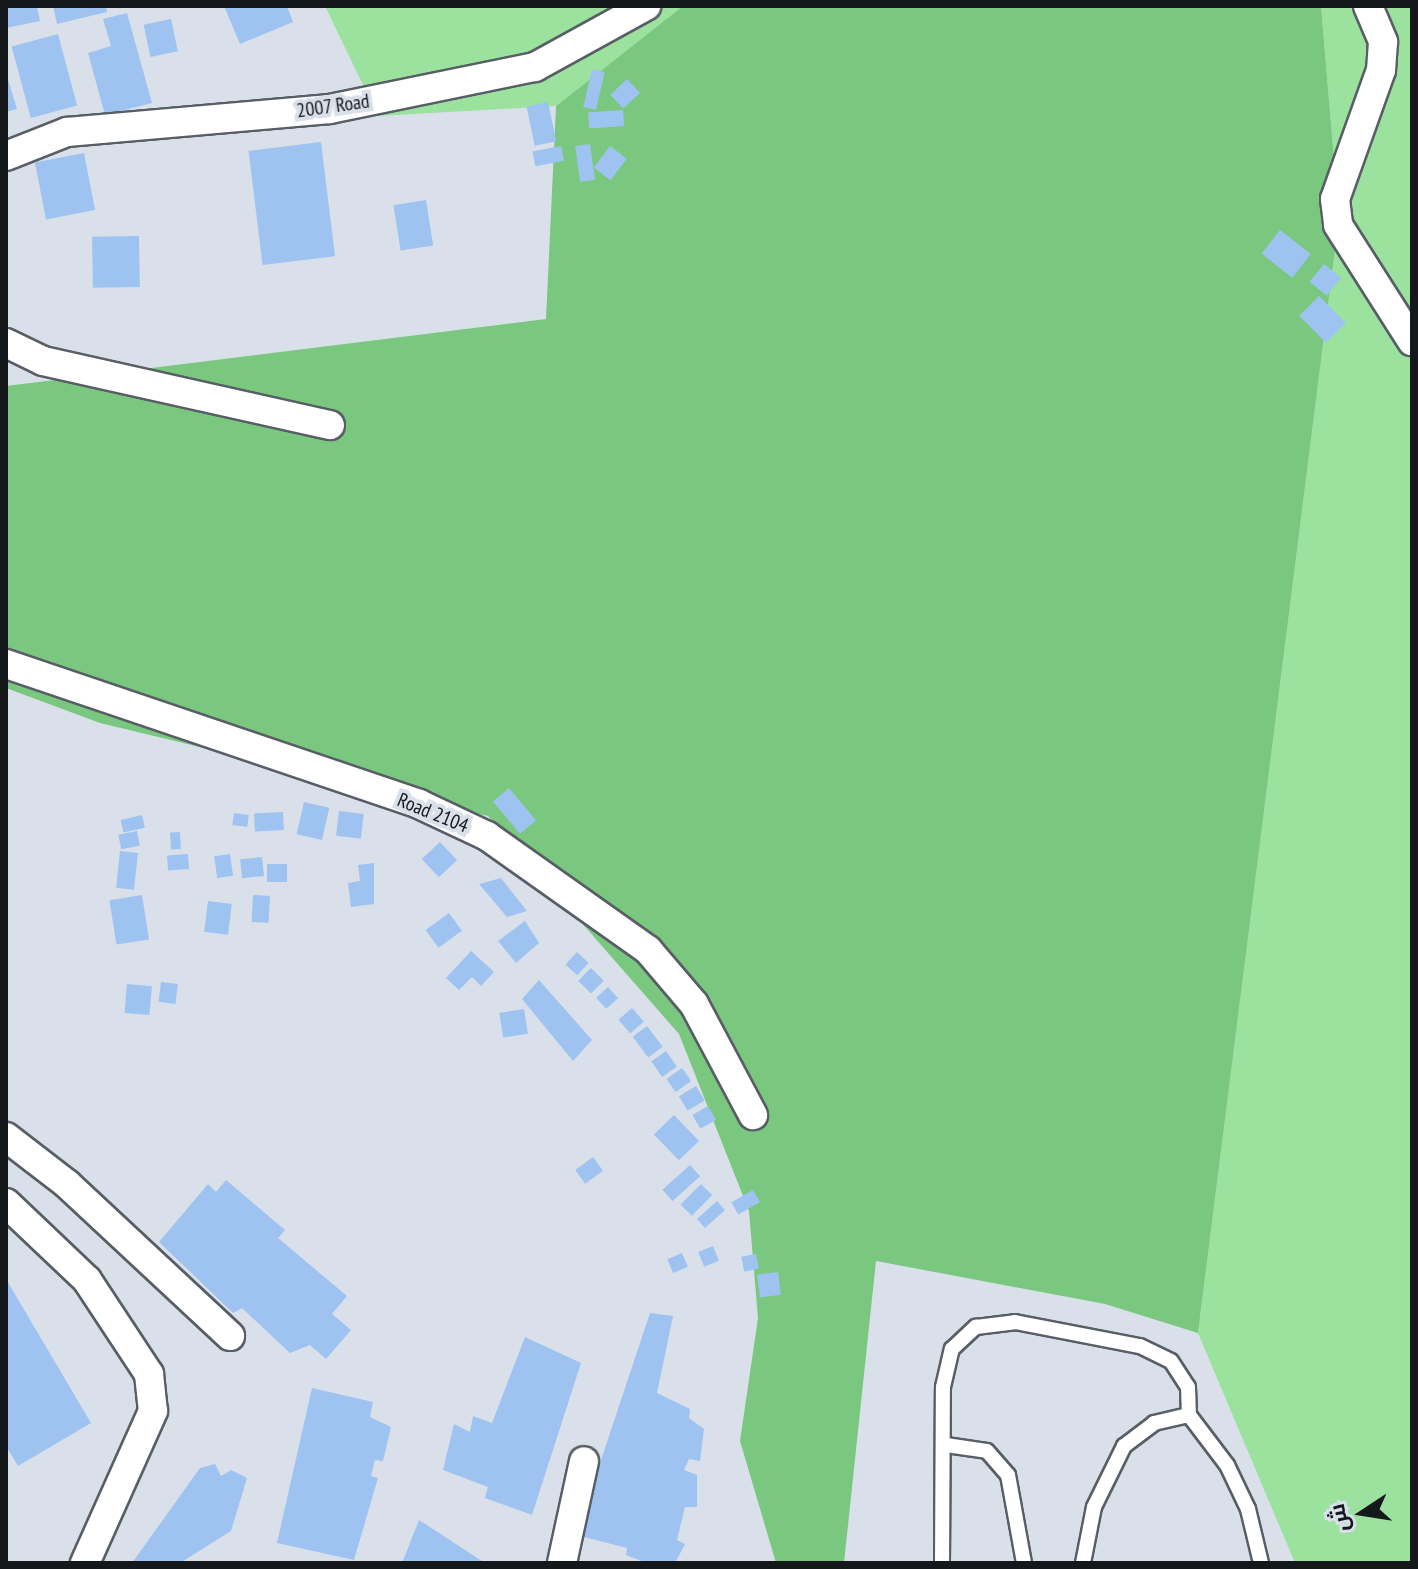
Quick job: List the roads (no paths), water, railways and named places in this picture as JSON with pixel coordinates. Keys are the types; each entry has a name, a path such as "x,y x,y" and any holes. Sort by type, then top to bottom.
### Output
{"street":[{"name":"2007 Road","path":"6,156 67,132 330,109 535,67 646,6"},
{"path":"1368,6 1383,42 1381,70 1335,199 1338,225 1412,341"},
{"path":"6,343 43,361 330,425"},
{"name":"Road 2104","path":"6,664 419,804 487,836 648,950 694,1004 753,1115"},
{"path":"6,1137 67,1184 230,1336"},
{"path":"6,1203 87,1280 149,1374 153,1411 85,1563"},
{"path":"562,1563 584,1461"}],"lane":[{"path":"942,1563 946,1445 943,1387 952,1349 976,1327 1015,1322 1140,1346 1171,1361 1188,1387 1189,1415 1227,1465 1261,1563"},
{"path":"1083,1563 1094,1507 1124,1446 1154,1423 1189,1415"},
{"path":"946,1445 987,1451 1008,1475 1024,1563"}]}
